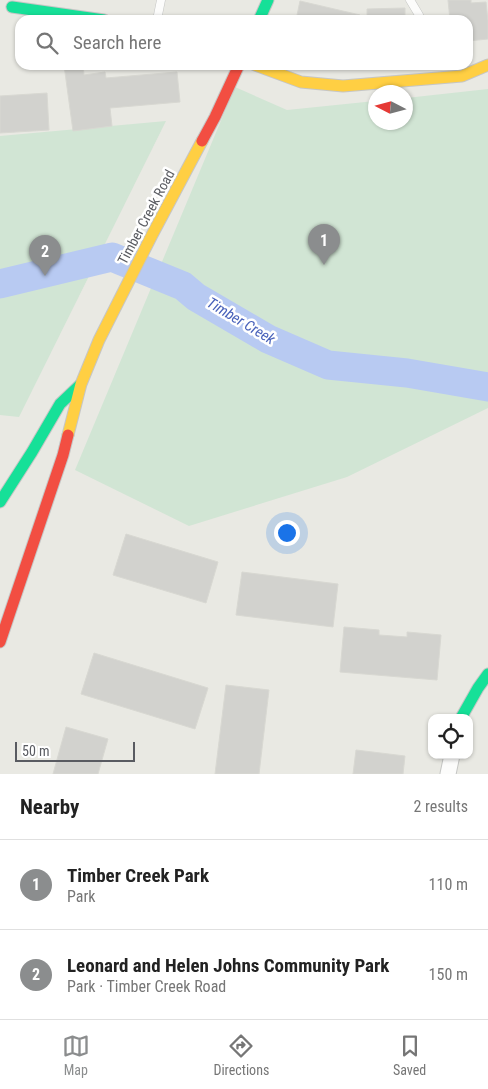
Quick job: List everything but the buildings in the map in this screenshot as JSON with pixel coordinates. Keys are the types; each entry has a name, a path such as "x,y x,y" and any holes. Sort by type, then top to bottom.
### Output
{"street":[{"path":"261,15 268,0"},
{"path":"9,6 70,15"},
{"path":"268,70 300,82 343,86 427,76 462,76 488,65"},
{"name":"Timber Creek Road","path":"0,642 63,455 81,384 100,340 152,235 215,117 237,70"},
{"name":"Timber Creek Road","path":"0,502 60,404 81,384"},
{"path":"464,714 488,674"},
{"path":"448,774 451,759"}],"lane":[{"path":"158,15 161,0"},
{"path":"410,0 419,15"}],"green space":[{"path":"235,87 287,110 368,102 368,130 413,130 413,97 488,89 488,408 347,477 189,526 75,470"},
{"path":"166,121 19,417 0,415 0,136"}],"waterway":[{"name":"Timber Creek","path":"0,284 112,257 183,286 196,297 268,339 328,365 407,373 488,387"}],"traffic: fast":[{"path":"261,15 268,0"},
{"path":"12,7 69,15"},
{"path":"0,502 60,404 80,385"},
{"path":"463,714 488,674"}],"traffic: slow":[{"path":"269,70 301,82 343,86 462,76 488,65"},
{"path":"68,435 81,384 99,340 202,141"}],"traffic: jam":[{"path":"202,141 237,70"},
{"path":"0,642 68,435"}],"place":[{"name":"Timber Creek Park","path":"324,265"},
{"name":"Leonard and Helen Johns Community Park","path":"45,276"}]}
